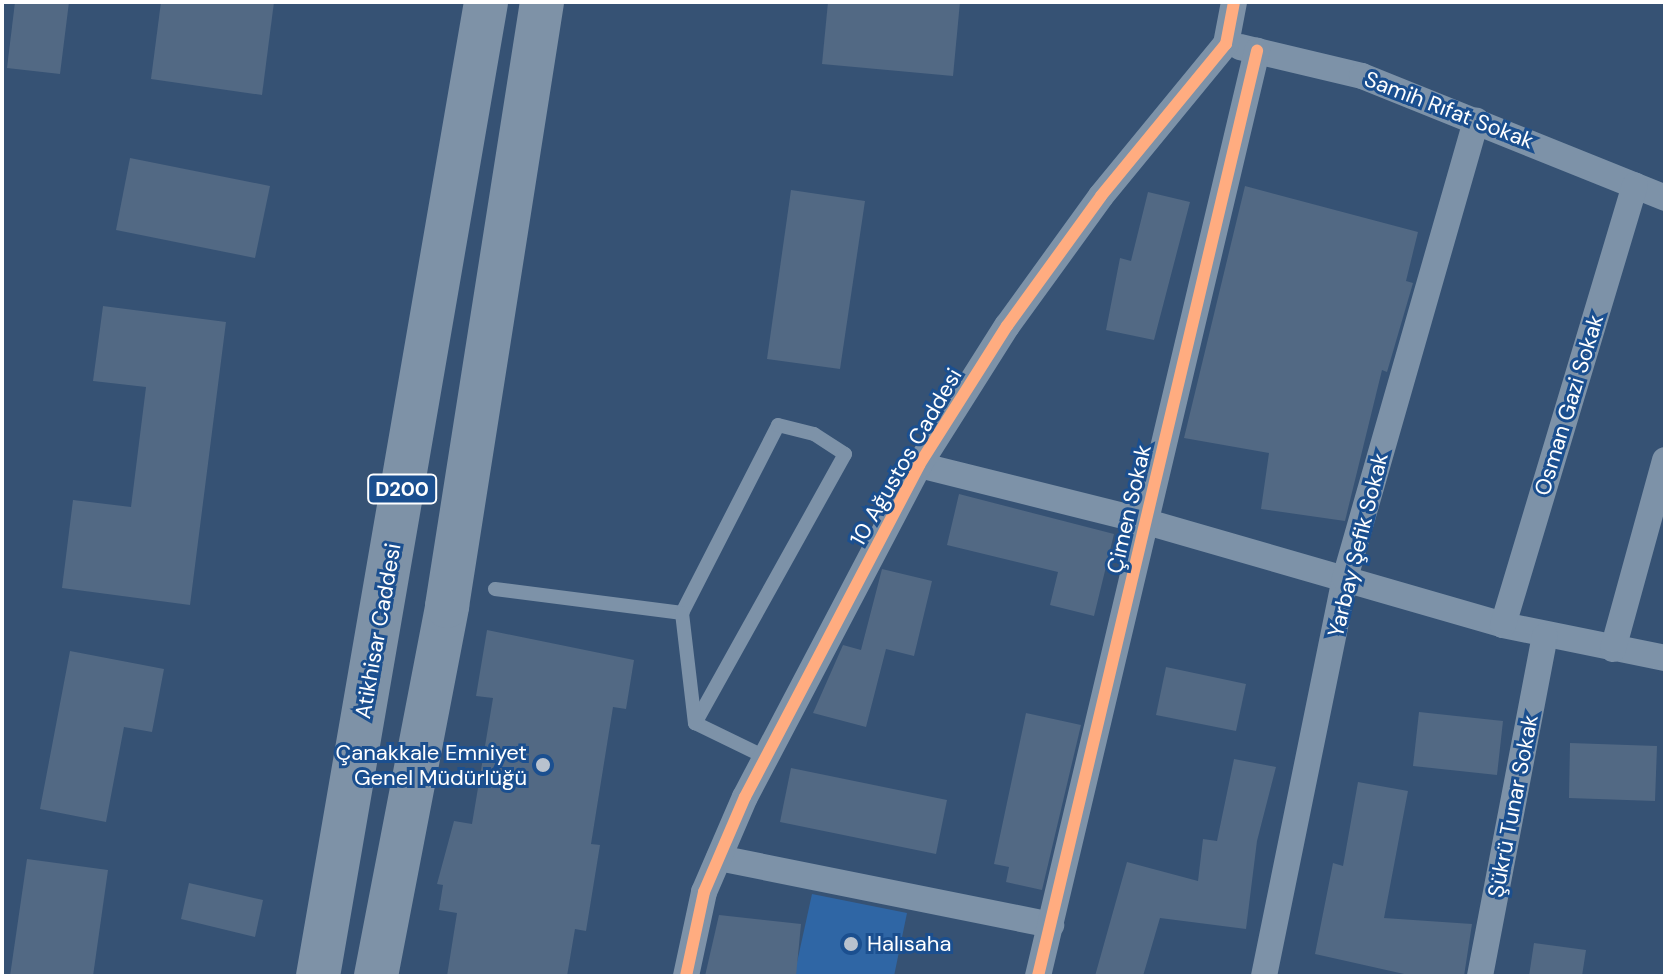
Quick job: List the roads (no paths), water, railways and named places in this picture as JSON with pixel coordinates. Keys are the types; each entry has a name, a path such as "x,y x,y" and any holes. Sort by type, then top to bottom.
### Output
{"highway":[{"name":"Atikhisar Caddesi","path":"318,976 486,2"},
{"name":"D200","path":"376,976 447,606 542,2"}],"street":[{"name":"10 Ağustos Caddesi","path":"686,976 704,892 719,858 767,758 919,465 1007,326 1101,196 1226,44 1234,2"},
{"name":"Samih Rıfat Sokak","path":"1226,44 1362,76 1665,198"},
{"name":"Çimen Sokak","path":"1038,976 1257,51"},
{"name":"Yarbay Şefik Sokak","path":"1264,976 1345,578 1476,120"},
{"name":"Osman Gazi Sokak","path":"1503,625 1635,185"},
{"path":"1613,649 1665,460"},
{"path":"919,465 1147,522 1545,636 1665,658"},
{"name":"Şükrü Tunar Sokak","path":"1480,976 1545,636"},
{"path":"719,858 1051,925"}],"lane":[{"path":"778,425 814,434 845,454 695,723 682,613 778,425"},
{"path":"495,589 682,613"},
{"path":"695,723 767,758"}],"place":[{"name":"Çanakkale Emniyet Genel Müdürlüğü","path":"543,765"},
{"name":"Halısaha","path":"851,944"}]}
